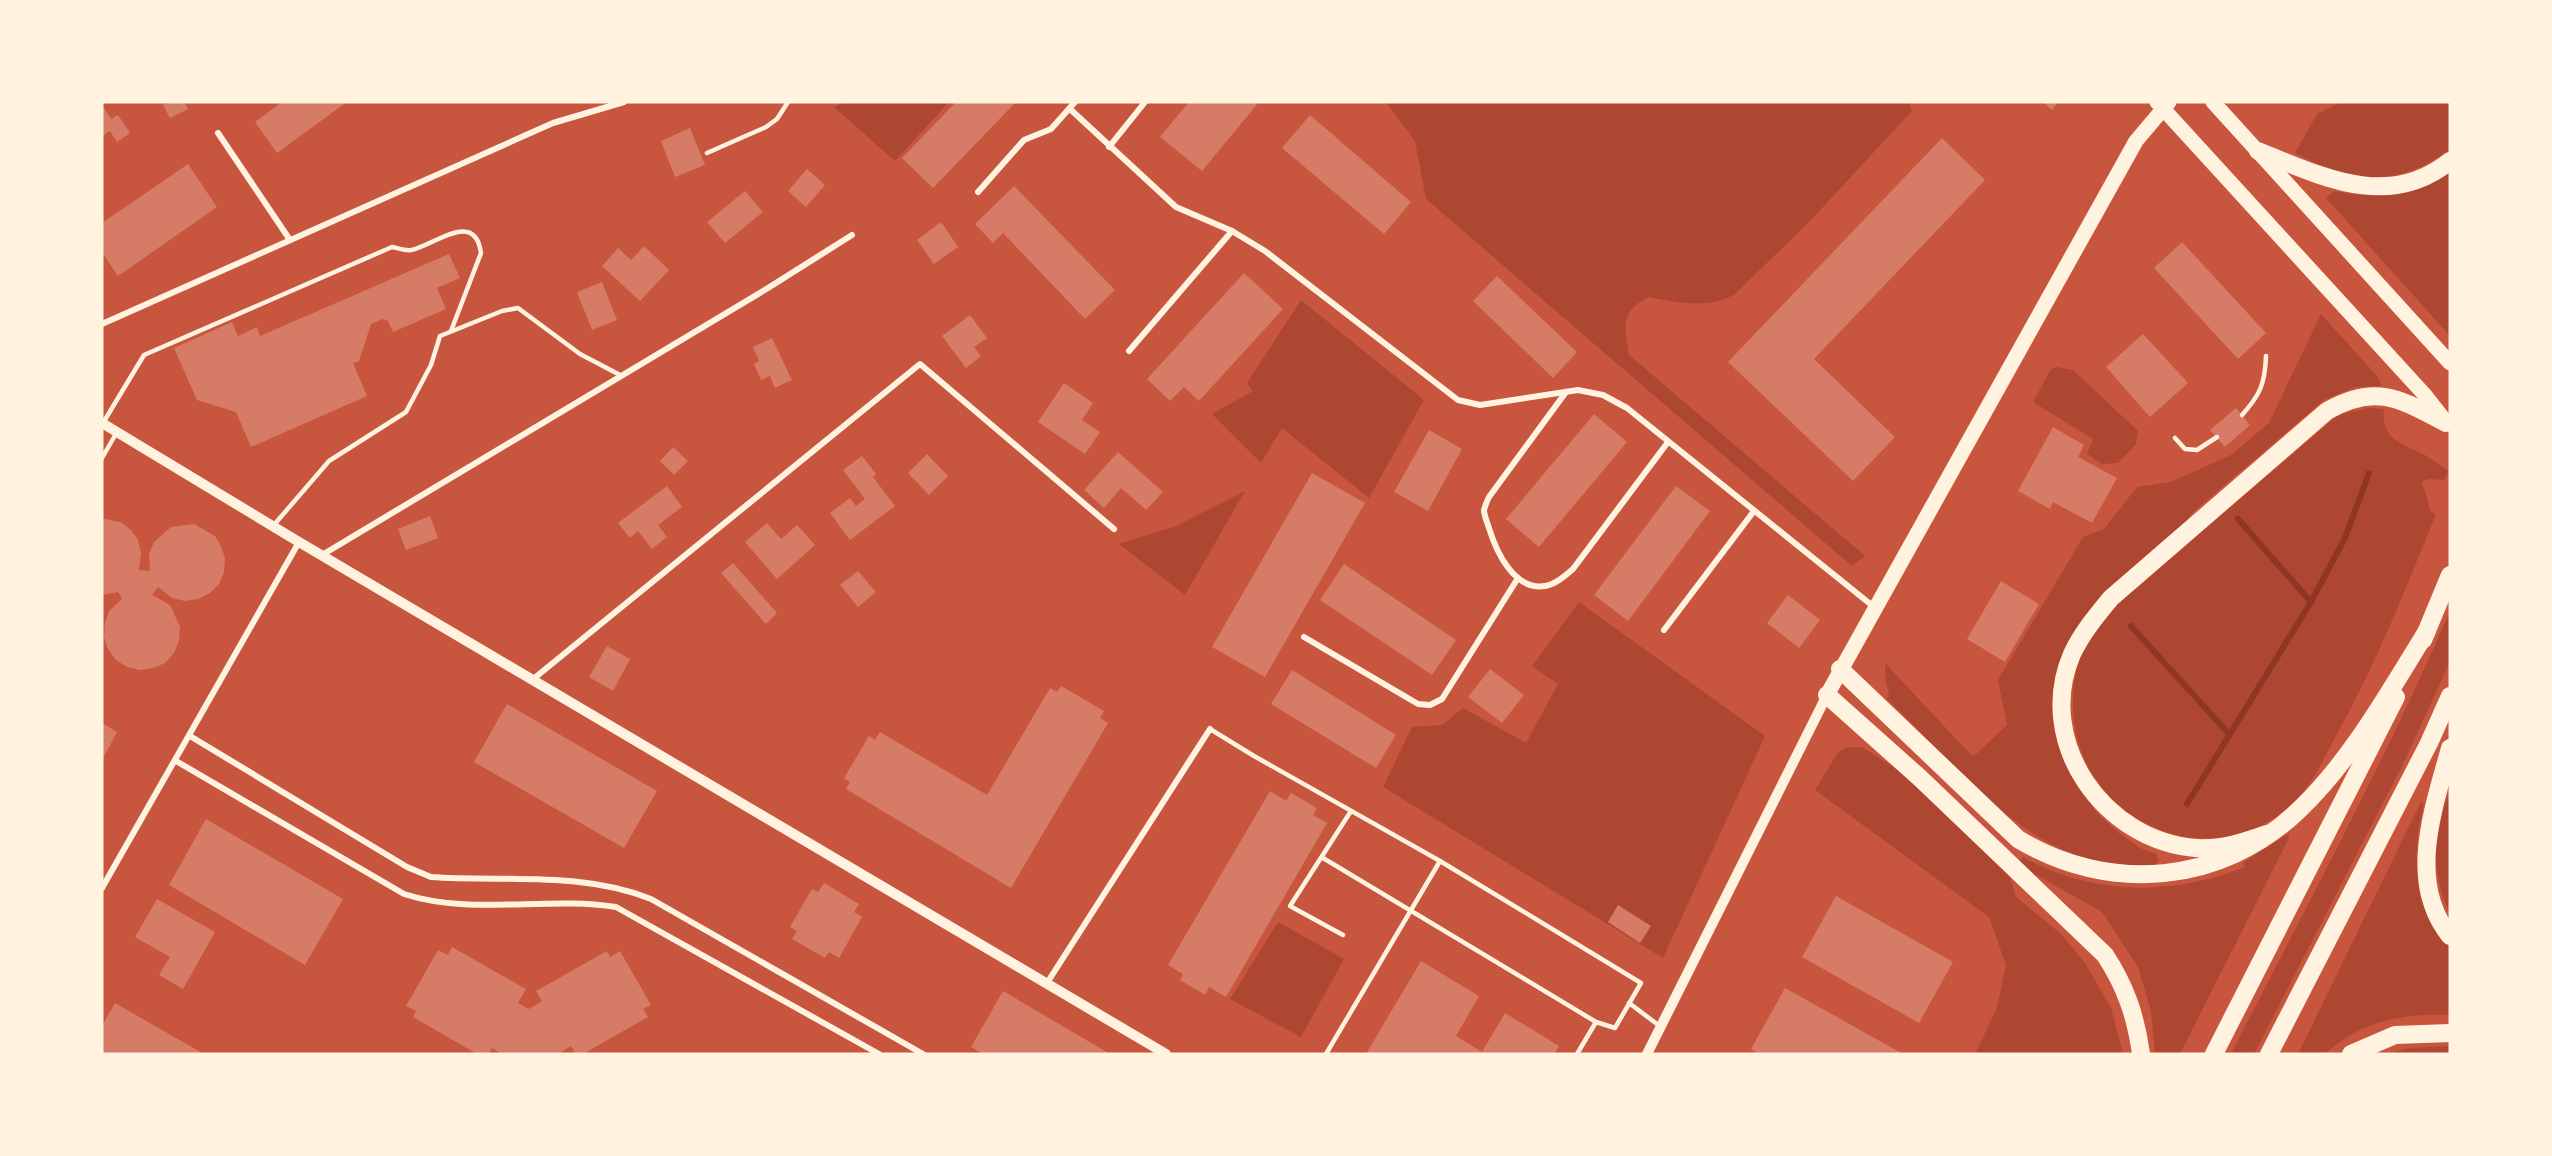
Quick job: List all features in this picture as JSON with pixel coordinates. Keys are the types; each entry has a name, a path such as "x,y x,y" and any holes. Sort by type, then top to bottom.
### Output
{"highway":[{"path":"2258,151 2340,183 2362,186 2401,184 2423,176 2450,161"},
{"path":"2267,834 2217,848 2171,844 2126,824 2102,806 2083,780 2070,752 2063,717 2064,687 2072,656 2086,629 2111,598 2328,411 2349,399 2367,395 2408,403 2448,425"},
{"path":"2214,1054 2375,740 2427,631 2450,575"},
{"path":"1840,669 1999,824 2038,851 2103,873 2156,875 2206,864 2267,834 2300,808 2324,783 2382,702 2427,631"},
{"path":"1827,695 1920,778 2105,956 2121,979 2132,1007 2141,1054"},
{"path":"2269,1054 2429,743 2450,696"},
{"path":"2450,748 2427,844 2427,876 2434,907 2450,936"},
{"path":"2351,1054 2395,1035 2450,1033"}],"main road":[{"path":"2213,102 2450,363"},
{"path":"1827,695 1874,607 2136,141 2163,104 2424,394 2448,425"}],"street":[{"path":"102,324 554,123 624,102"},
{"path":"978,192 1024,140 1051,129 1075,102"},
{"path":"1109,147 1145,102"},
{"path":"1070,109 1176,207 1232,231 1265,250 1458,400 1480,405 1578,390 1603,395 1628,408 1874,607"},
{"path":"218,133 290,240"},
{"path":"1129,351 1232,231"},
{"path":"322,555 622,376 852,235"},
{"path":"532,680 920,364 1114,529"},
{"path":"1566,392 1489,497 1484,511 1494,546 1518,578 1532,585 1546,586 1562,579 1573,569 1668,442"},
{"path":"102,423 299,542 1166,1054"},
{"path":"1664,630 1754,511"},
{"path":"102,888 299,542"},
{"path":"1304,637 1418,704 1430,705 1442,699 1518,578"},
{"path":"1647,1054 1827,695"},
{"path":"1047,984 1210,729"},
{"path":"190,736 407,867 431,877 590,882 624,888 651,899 923,1054"},
{"path":"176,760 404,894 429,902 453,904 587,903 616,907 879,1054"}],"lane":[{"path":"707,153 766,127 777,119 788,102"},
{"path":"102,423 144,356 392,247 409,251 460,231 470,232 479,241 481,253 451,331"},
{"path":"273,526 329,461 406,412 431,365 440,336 451,331 502,311 518,308 580,354 622,376"},
{"path":"2242,415 2258,396 2265,373 2266,356"},
{"path":"102,458 117,432"},
{"path":"2175,438 2185,449 2197,450 2217,437"},
{"path":"1210,729 1440,861 1641,983 1615,1028 1596,1022 1323,858"},
{"path":"1343,935 1290,906 1323,858 1351,811"},
{"path":"1326,1054 1440,861"},
{"path":"1629,1003 1661,1027"},
{"path":"1577,1054 1596,1022"}],"shaded area":[{"path":"845,102 949,102 895,161 834,107"},
{"path":"1386,102 1909,102 1912,111 1809,222 1735,294 1715,302 1704,303 1648,297 1632,309 1626,321 1629,355 1865,556 1852,566 1426,199 1415,141"},
{"path":"2341,102 2450,102 2450,149 2412,171 2374,177 2335,170 2295,153 2317,114"},
{"path":"2450,171 2450,336 2326,198 2334,191 2367,195 2394,193 2421,185"},
{"path":"1301,300 1424,400 1369,498 1282,428 1261,463 1212,414 1253,391 1247,383"},
{"path":"2321,314 2377,376 2382,386 2355,387 2324,400 2193,512 2181,529 2062,659 2080,789 2098,814 2119,833 2140,848 2156,854 2159,860 2155,865 2113,864 2074,854 2038,837 1974,786 1887,699 1889,691 1886,684 1885,663 1973,757 2007,725 1998,680 2083,537 2104,529 2137,487 2171,482 2231,455 2269,423"},
{"path":"2057,367 2073,370 2138,431 2136,444 2118,463 2102,464 2087,454 2093,439 2033,402 2051,369"},
{"path":"2369,408 2384,409 2386,428 2395,440 2425,455 2449,471 2444,480 2428,479 2422,482 2431,512 2436,514 2366,679 2308,786 2295,801 2262,825 2226,837 2190,837 2155,828 2124,809 2098,783 2081,749 2073,701 2074,683 2084,648 2113,608 2338,415"},
{"path":"1245,491 1185,595 1119,544 1176,526"},
{"path":"1579,602 1765,736 1663,958 1383,787 1412,727 1442,725 1463,708 1526,743 1558,684 1532,666"},
{"path":"2450,611 2450,662 2402,766 2254,1054 2231,1054 2372,779"},
{"path":"1848,747 1862,747 1898,770 1957,823 2010,877 2016,897 2061,934 2085,963 2111,1008 2123,1054 1975,1054 1997,1008 2006,965 1989,917 1815,790 1838,752"},
{"path":"2450,791 2450,914 2439,882 2436,852 2440,823"},
{"path":"2421,802 2424,804 2418,840 2419,888 2421,901 2424,901 2436,929 2450,947 2450,1015 2415,1016 2383,1021 2353,1034 2325,1054 2298,1054"},
{"path":"2289,835 2289,838 2180,1054 2155,1054 2151,1011 2138,967 2102,912 2017,864 2023,857 2049,870 2104,885 2132,888 2161,887 2189,883 2245,867 2243,863"},
{"path":"1278,922 1344,959 1301,1037 1230,999"},
{"path":"2450,1046 2450,1054 2386,1054 2410,1048"}],"building":[{"path":"169,102 184,102 188,109 170,118 163,105"},
{"path":"282,102 342,102 344,104 277,153 255,122"},
{"path":"956,102 1016,102 933,188 902,158"},
{"path":"1189,102 1259,102 1202,171 1160,137"},
{"path":"2043,102 2058,102 2052,110"},
{"path":"102,105 111,119 118,115 130,133 117,142 110,131 102,136"},
{"path":"1310,115 1411,202 1384,234 1282,148"},
{"path":"690,128 705,165 675,177 661,141"},
{"path":"1942,138 1985,180 1814,359 1895,437 1853,481 1728,362"},
{"path":"188,164 217,207 118,276 102,252 102,223"},
{"path":"807,169 825,185 806,207 788,191"},
{"path":"1014,186 1115,290 1085,319 1003,233 993,243 975,224"},
{"path":"745,191 763,212 725,243 707,222"},
{"path":"941,222 958,247 934,264 917,240"},
{"path":"2182,242 2266,333 2238,359 2154,268"},
{"path":"644,246 669,270 640,301 602,266 618,248 631,260"},
{"path":"449,254 460,278 437,288 446,309 393,332 388,321 383,319 371,324 359,361 353,363 367,396 251,447 236,412 197,400 174,348 232,322 238,336 257,327 260,336"},
{"path":"1244,273 1283,309 1199,401 1184,387 1170,401 1147,379"},
{"path":"1497,276 1577,352 1553,378 1473,301"},
{"path":"602,282 617,320 592,330 577,292"},
{"path":"970,315 987,338 974,347 981,356 966,368 942,336"},
{"path":"2143,334 2188,383 2150,417 2106,367"},
{"path":"772,338 792,380 775,388 770,376 761,380 754,364 759,361 753,347"},
{"path":"1064,383 1093,403 1082,420 1100,432 1085,454 1038,422"},
{"path":"2236,408 2250,425 2225,447 2210,430"},
{"path":"1594,414 1627,442 1539,547 1506,519"},
{"path":"2053,427 2084,445 2078,457 2117,478 2092,523 2053,502 2050,509 2018,491"},
{"path":"1429,430 1462,449 1428,511 1394,492"},
{"path":"673,447 688,461 674,475 660,461"},
{"path":"1118,452 1163,492 1146,510 1121,488 1104,508 1084,490"},
{"path":"927,454 948,476 929,495 908,473"},
{"path":"862,456 876,474 873,477 895,506 850,540 830,513 850,498 856,506 865,499 843,470"},
{"path":"1312,473 1365,503 1265,677 1212,647"},
{"path":"667,486 682,507 658,525 667,537 652,549 638,531 630,538 618,523"},
{"path":"1676,486 1710,511 1628,621 1594,595"},
{"path":"430,516 438,538 406,550 398,529"},
{"path":"102,518 122,523 131,530 138,540 141,553 139,570 150,571 149,554 154,542 171,527 194,524 215,536 221,546 225,558 224,572 219,584 210,593 198,599 185,601 172,598 158,587 152,595 170,605 180,627 179,641 174,653 165,663 153,668 140,670 127,667 116,660 108,649 104,637 105,623 109,611 122,599 118,592 102,595"},
{"path":"767,523 781,539 797,525 815,545 777,579 745,542"},
{"path":"733,563 777,613 766,624 721,573"},
{"path":"1344,564 1456,640 1432,675 1320,600"},
{"path":"858,571 876,592 858,607 840,585"},
{"path":"2001,581 2039,604 2005,662 1967,639"},
{"path":"1788,595 1820,620 1799,648 1767,623"},
{"path":"607,646 630,659 613,691 589,677"},
{"path":"1490,669 1524,695 1502,723 1468,697"},
{"path":"1292,670 1396,735 1376,768 1271,704"},
{"path":"1061,686 1104,711 1100,718 1108,723 1011,888 846,789 850,782 844,778 869,736 875,740 880,732 987,795 1050,688 1057,692"},
{"path":"507,704 657,791 624,848 474,762"},
{"path":"102,723 117,732 102,760"},
{"path":"1270,791 1286,801 1291,793 1317,808 1313,815 1327,823 1226,997 1209,987 1205,995 1180,980 1183,974 1168,965"},
{"path":"206,819 343,899 305,965 169,885"},
{"path":"824,883 859,904 854,912 862,917 839,958 829,952 825,958 792,939 797,931 790,927 812,889 818,892"},
{"path":"1836,896 1953,962 1919,1023 1802,957"},
{"path":"157,899 215,932 183,989 159,975 170,957 135,937"},
{"path":"1618,905 1651,926 1640,943 1608,922"},
{"path":"452,947 526,989 518,1003 529,1009 542,1001 536,991 607,951 610,957 620,951 651,1005 643,1009 648,1017 583,1054 576,1054 571,1046 558,1054 502,1054 492,1048 489,1054 477,1054 413,1017 416,1011 406,1006 438,950 448,955"},
{"path":"1421,961 1479,996 1456,1036 1482,1052 1505,1013 1559,1046 1554,1054 1366,1054"},
{"path":"1785,988 1903,1054 1759,1054 1751,1049"},
{"path":"1003,991 1110,1054 983,1054 971,1047"},
{"path":"115,1003 204,1054 102,1054 102,1026"}],"waterway":[{"path":"2187,804 2311,602 2345,538 2369,473"},
{"path":"2238,519 2311,602"},
{"path":"2131,626 2229,734"}]}
